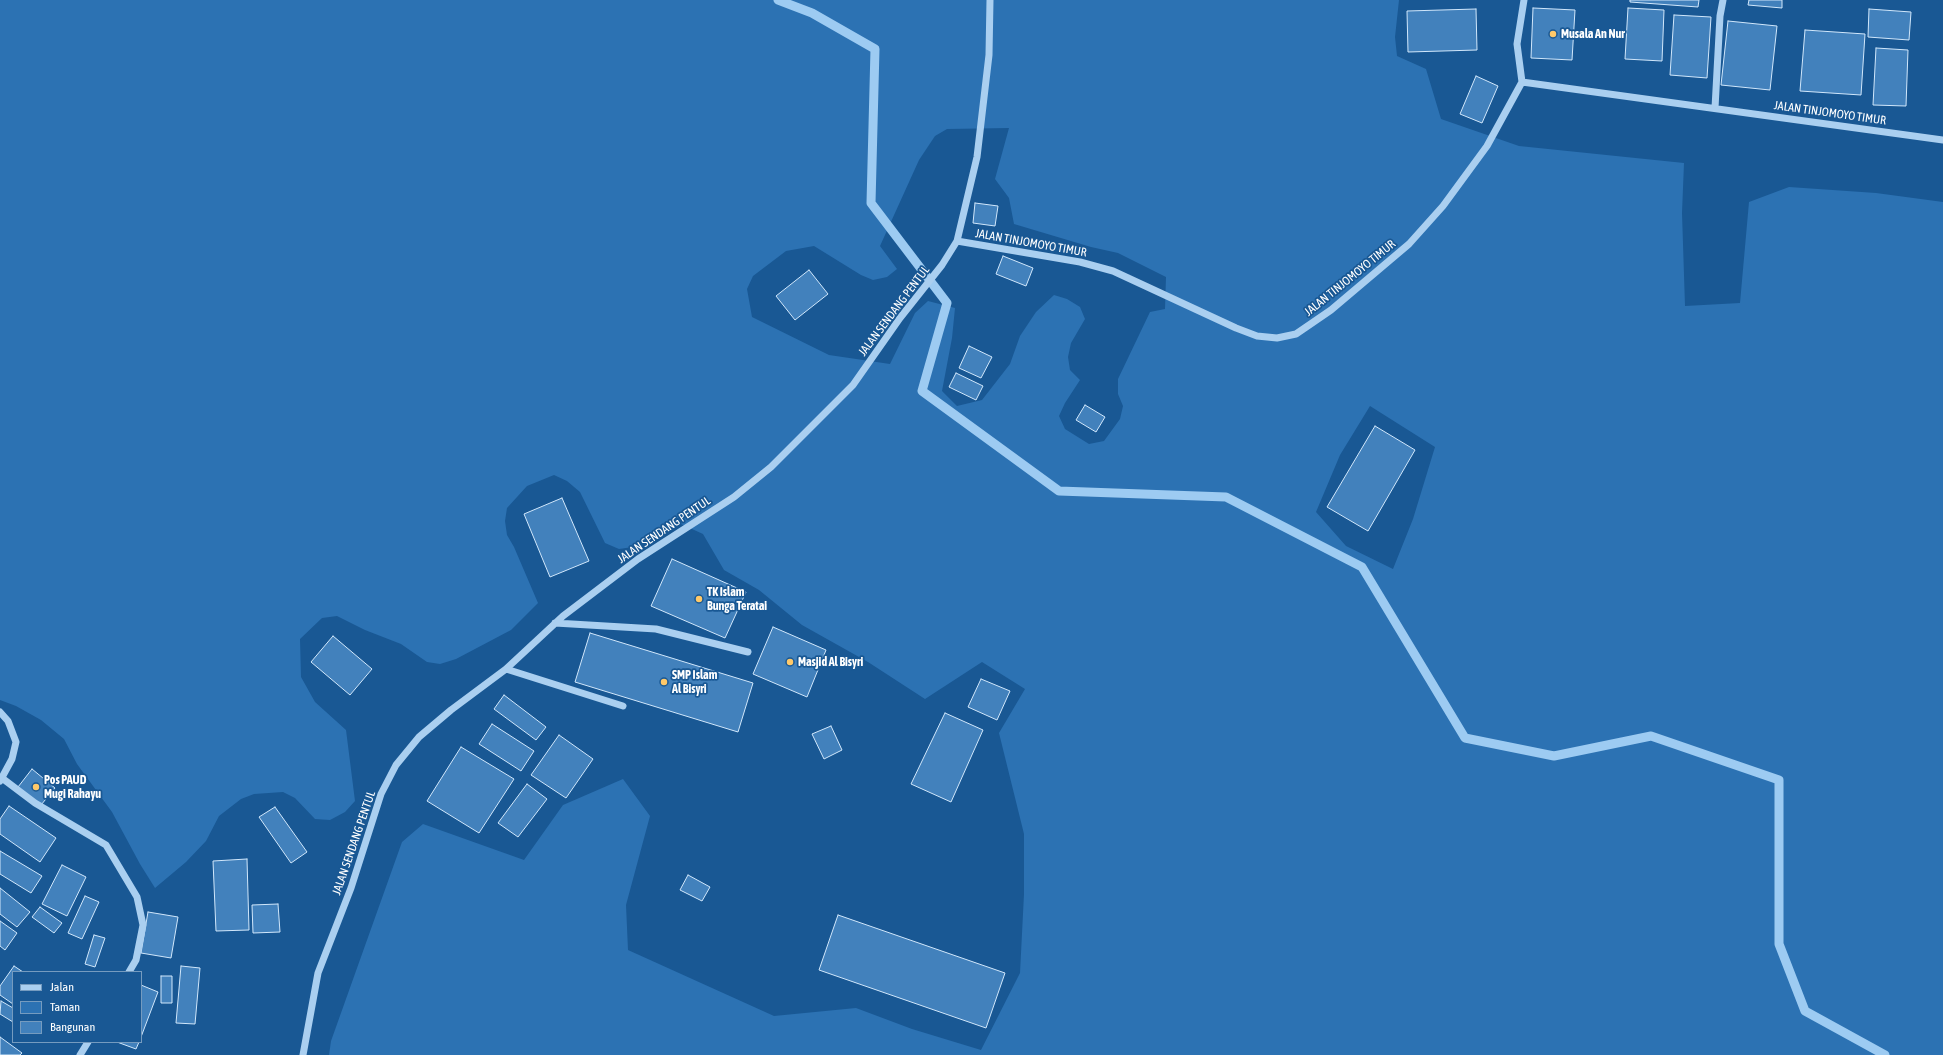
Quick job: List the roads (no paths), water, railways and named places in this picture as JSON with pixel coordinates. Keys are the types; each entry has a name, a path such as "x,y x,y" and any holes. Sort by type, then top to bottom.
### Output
{"street":[{"name":"JALAN SENDANG PENTUL","path":"303,1055 318,973 351,888 381,794 396,765 419,737 451,710 506,670 555,624 638,559 734,497 771,467 853,385 900,318 942,265 957,241 977,157 989,55 990,0"},
{"path":"1522,82 1517,44 1524,0"},
{"path":"1715,108 1720,16 1723,0"},
{"name":"JALAN TINJOMOYO TIMUR","path":"957,241 1080,262 1114,271 1236,328 1257,336 1277,338 1296,334 1331,310 1409,244 1443,206 1479,157 1522,82 1943,140"},
{"path":"555,624 656,629 748,652"},
{"path":"506,670 623,706"},
{"path":"0,712 8,721 16,742 12,759 1,780 35,803 106,845 137,897 143,925 136,960 130,971"},
{"path":"80,1055 87,1043"}],"waterway":[{"path":"778,0 812,13 875,49 871,203 947,303 922,391 1059,491 1226,497 1362,567 1465,738 1554,756 1651,736 1779,780 1779,944 1805,1011 1885,1055"}],"place":[{"name":"Musala An Nur","path":"1553,34"},
{"name":"TK Islam Bunga Teratai","path":"699,599"},
{"name":"Masjid Al Bisyri","path":"790,662"},
{"name":"SMP Islam Al Bisyri","path":"664,682"},
{"name":"Pos PAUD Mugi Rahayu","path":"36,787"}]}
